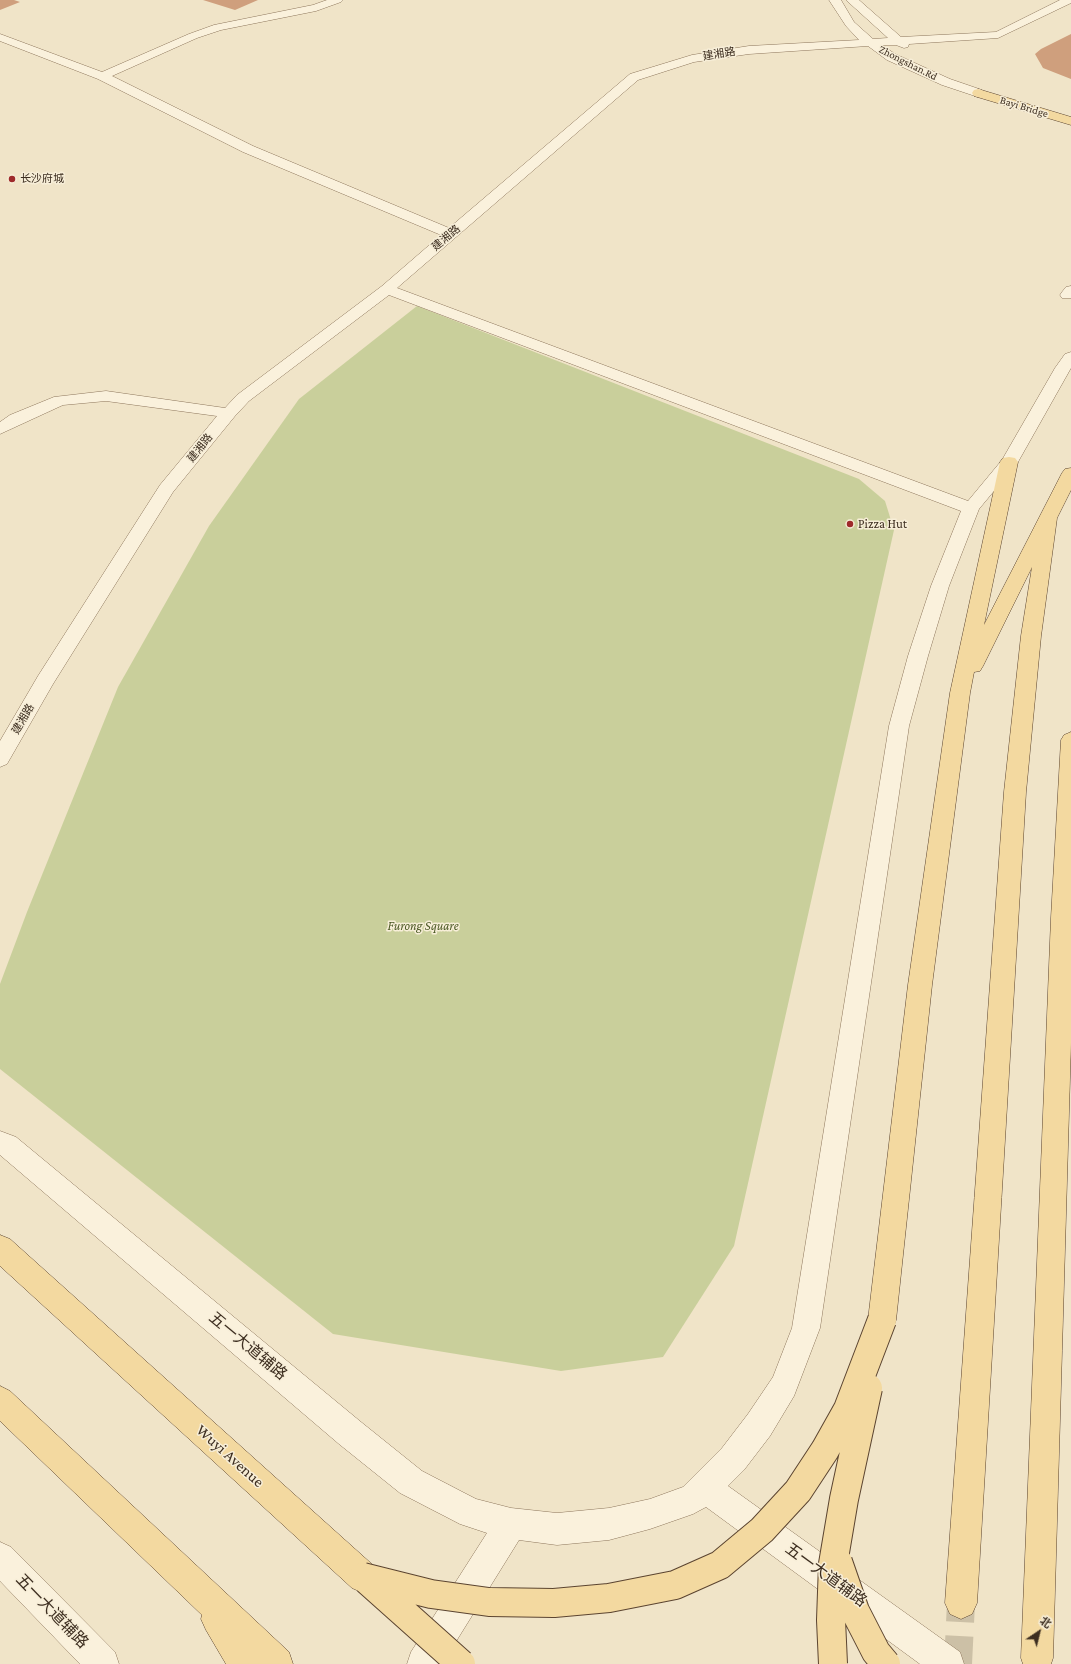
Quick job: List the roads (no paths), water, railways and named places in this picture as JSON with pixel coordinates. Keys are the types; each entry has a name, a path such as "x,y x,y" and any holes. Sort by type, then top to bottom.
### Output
{"main road":[{"name":"Bayi Bridge","path":"978,93 1071,121"},
{"path":"833,1664 831,1620 835,1553 844,1499 882,1320 920,985 960,693 1009,462"},
{"path":"960,693 1071,473"},
{"path":"961,1603 1005,921 1015,792 1031,636 1049,519"},
{"path":"1037,1658 1062,918 1071,740"},
{"name":"Wuyi Avenue","path":"0,1248 461,1664"},
{"path":"363,1577 431,1594 489,1602 554,1603 609,1598 675,1585 720,1565 762,1530 798,1491 825,1450 848,1409 882,1320"},
{"path":"0,1401 277,1664"},
{"path":"835,1553 855,1612 876,1652 886,1664"},
{"path":"198,1589 245,1664"}],"street":[{"path":"102,76 192,36 218,27 316,8 337,0"},
{"name":"Zhongshan.Rd","path":"835,0 850,24 870,43 891,57 917,70 978,93"},
{"name":"Zhongshan.Rd","path":"852,0 899,41 914,51"},
{"name":"建湘路","path":"0,759 45,681 166,489 229,413 243,398 387,289 634,77 692,59 749,50 998,35 1069,0"},
{"path":"0,37 102,76 248,149 451,234"},
{"path":"387,289 971,508"},
{"name":"五一大道辅路","path":"0,1144 7,1145 350,1433 411,1482 472,1513 511,1524 557,1529 609,1524 650,1514 693,1499 733,1459 759,1425 784,1386 806,1328 899,726 918,656 940,586 971,508 1009,462 1063,368 1071,357"},
{"path":"0,429 16,419 60,400 106,396 229,413"},
{"name":"五一大道辅路","path":"704,1487 948,1664"},
{"path":"423,1664 511,1524"},
{"name":"五一大道辅路","path":"0,1558 103,1664"}],"tunnel":[{"path":"958,1664 961,1603"}],"place":[{"name":"长沙府城","path":"12,179"},
{"name":"Pizza Hut","path":"850,524"}],"park label":[{"name":"Furong Square","path":"423,926"}]}
